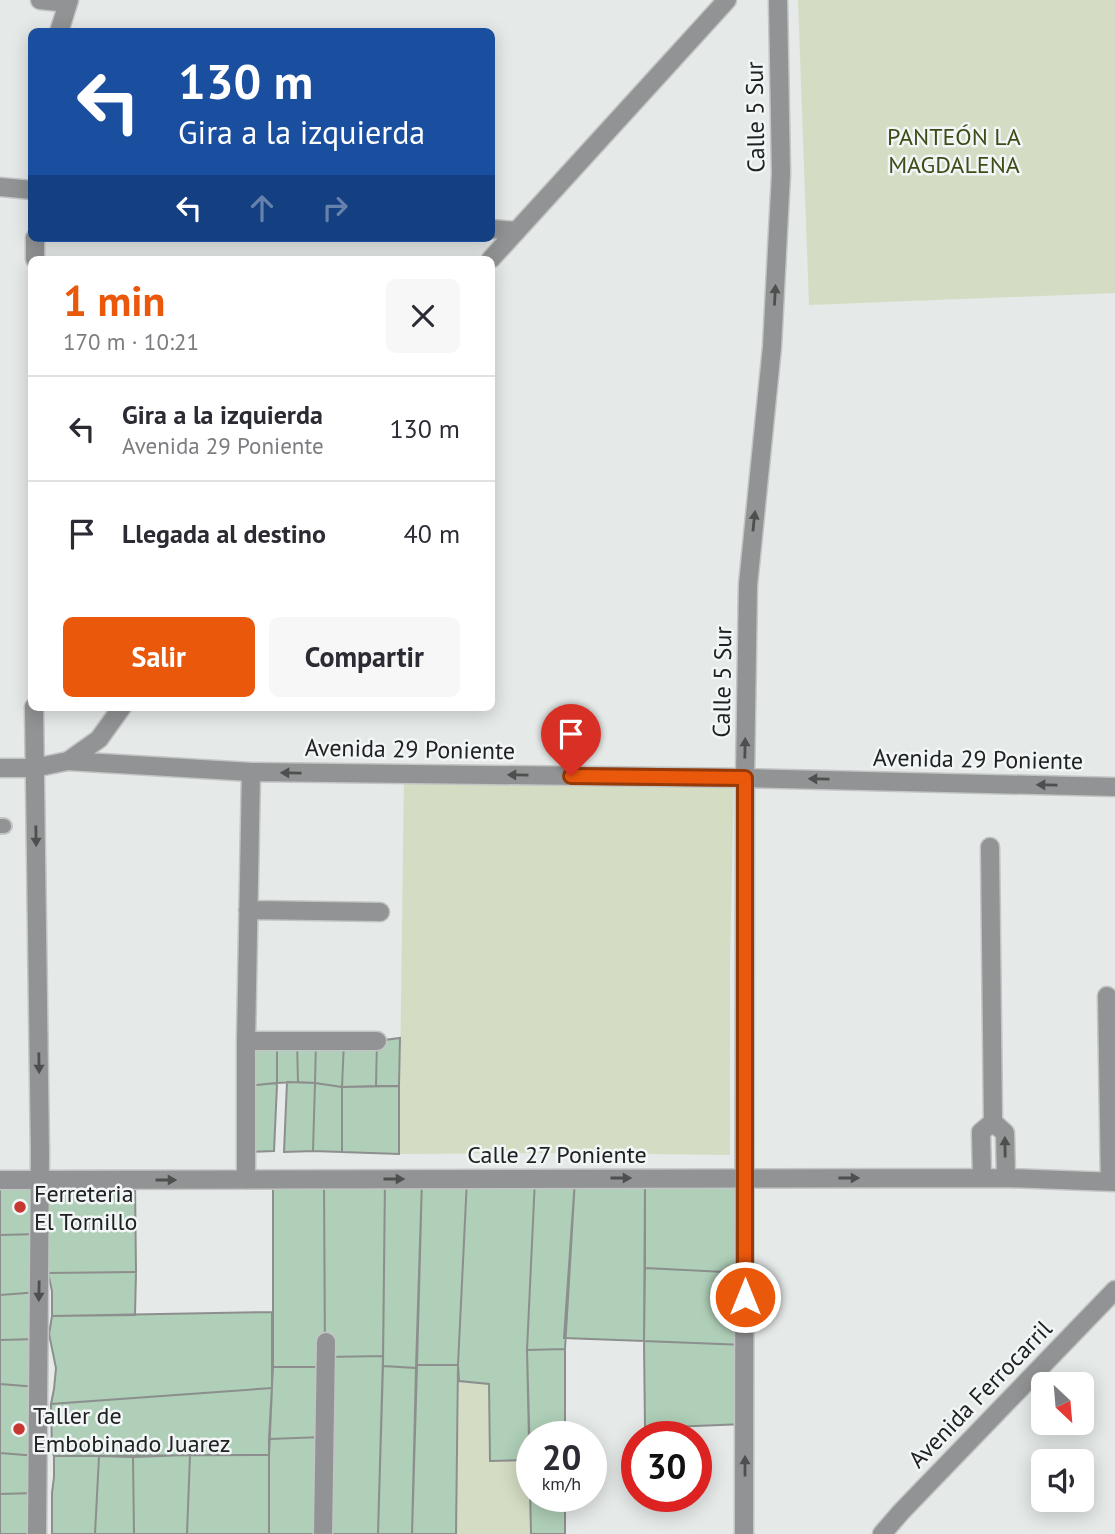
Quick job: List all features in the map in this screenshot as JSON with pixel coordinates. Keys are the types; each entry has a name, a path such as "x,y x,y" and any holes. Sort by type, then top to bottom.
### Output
{"street":[{"path":"40,0 69,2 60,28"},
{"path":"494,256 727,0"},
{"name":"Calle 5 Sur","path":"744,1534 745,778 748,585 772,347 781,174 778,0"},
{"path":"0,187 28,190"},
{"path":"495,229 516,231"},
{"path":"34,711 40,1180 37,1534"},
{"path":"68,761 99,739 119,711"},
{"name":"Avenida 29 Poniente","path":"0,768 34,768 68,761 251,772 745,778 1115,787"},
{"path":"246,1180 251,772"},
{"path":"990,846 993,1122 1005,1133 1006,1178"},
{"path":"248,910 380,912"},
{"path":"1107,996 1113,1182"},
{"path":"246,1041 377,1041"},
{"path":"982,1178 981,1132 993,1122"},
{"name":"Calle 27 Poniente","path":"0,1180 1006,1178 1113,1182"},
{"name":"Avenida Ferrocarril","path":"882,1534 1115,1290"},
{"path":"323,1534 326,1342"}],"green space":[{"name":"PANTEÓN LA MAGDALENA","path":"798,0 1115,0 1115,293 809,305"},
{"path":"404,774 734,778 730,1155 399,1154"},
{"path":"459,1381 489,1384 491,1461 516,1460 516,1512 531,1512 531,1534 456,1534"}],"building":[{"path":"400,1038 399,1086 376,1086 377,1041"},
{"path":"246,1041 277,1041 277,1083 246,1086"},
{"path":"277,1041 297,1041 298,1082 277,1083"},
{"path":"297,1041 316,1041 315,1083 298,1082"},
{"path":"316,1041 344,1041 342,1087 315,1083"},
{"path":"344,1041 377,1041 376,1086 342,1087"},
{"path":"287,1082 315,1083 313,1151 284,1152"},
{"path":"275,1083 274,1151 248,1152 248,1086"},
{"path":"315,1083 342,1087 342,1152 313,1151"},
{"path":"399,1086 399,1154 342,1152 342,1087"},
{"path":"645,1178 644,1341 564,1338 575,1179"},
{"path":"645,1178 745,1178 745,1273 645,1268"},
{"path":"40,1179 135,1182 136,1272 48,1273 39,1234"},
{"name":"Ferreteria El Tornillo","path":"40,1179 39,1234 0,1235 0,1180"},
{"path":"385,1179 383,1356 325,1357 324,1180"},
{"path":"385,1179 422,1179 416,1368 383,1366"},
{"path":"422,1179 467,1179 458,1365 417,1365"},
{"path":"467,1179 535,1179 527,1350 529,1421 516,1421 516,1460 490,1461 489,1384 459,1381"},
{"path":"535,1179 575,1179 565,1349 527,1350"},
{"path":"273,1180 324,1180 325,1367 273,1367"},
{"path":"39,1234 39,1292 0,1295 0,1235"},
{"path":"645,1268 745,1273 745,1345 644,1341"},
{"path":"136,1272 135,1315 52,1316 52,1291 48,1273"},
{"path":"39,1292 38,1339 0,1340 0,1295"},
{"path":"272,1312 272,1388 51,1404 56,1368 49,1334 52,1316"},
{"path":"38,1339 37,1387 0,1384 0,1340"},
{"path":"644,1341 745,1345 745,1424 712,1425 712,1421 645,1421"},
{"path":"565,1349 565,1421 529,1421 527,1350"},
{"path":"383,1356 378,1534 323,1534 325,1357"},
{"path":"417,1365 458,1365 456,1534 412,1534"},
{"path":"383,1366 416,1368 412,1534 378,1534"},
{"path":"273,1367 325,1367 324,1437 269,1439"},
{"name":"Taller de Embobinado Juarez","path":"0,1384 37,1387 37,1456 0,1453"},
{"path":"272,1388 269,1455 54,1456 52,1450 51,1404"},
{"path":"324,1437 323,1534 269,1534 269,1439"},
{"path":"0,1453 37,1456 36,1493 0,1494"},
{"path":"190,1455 269,1455 269,1534 187,1534"},
{"path":"190,1455 187,1534 134,1534 133,1457"},
{"path":"54,1456 99,1456 95,1534 52,1534"},
{"path":"99,1456 133,1457 134,1534 95,1534"},
{"path":"36,1493 36,1534 0,1534 0,1494"},
{"path":"531,1512 565,1512 565,1534 531,1534"}],"place":[{"name":"Ferreteria El Tornillo","path":"20,1207"},
{"name":"Taller de Embobinado Juarez","path":"19,1429"}],"route":[{"path":"571,776 745,778 745,1297"}]}
